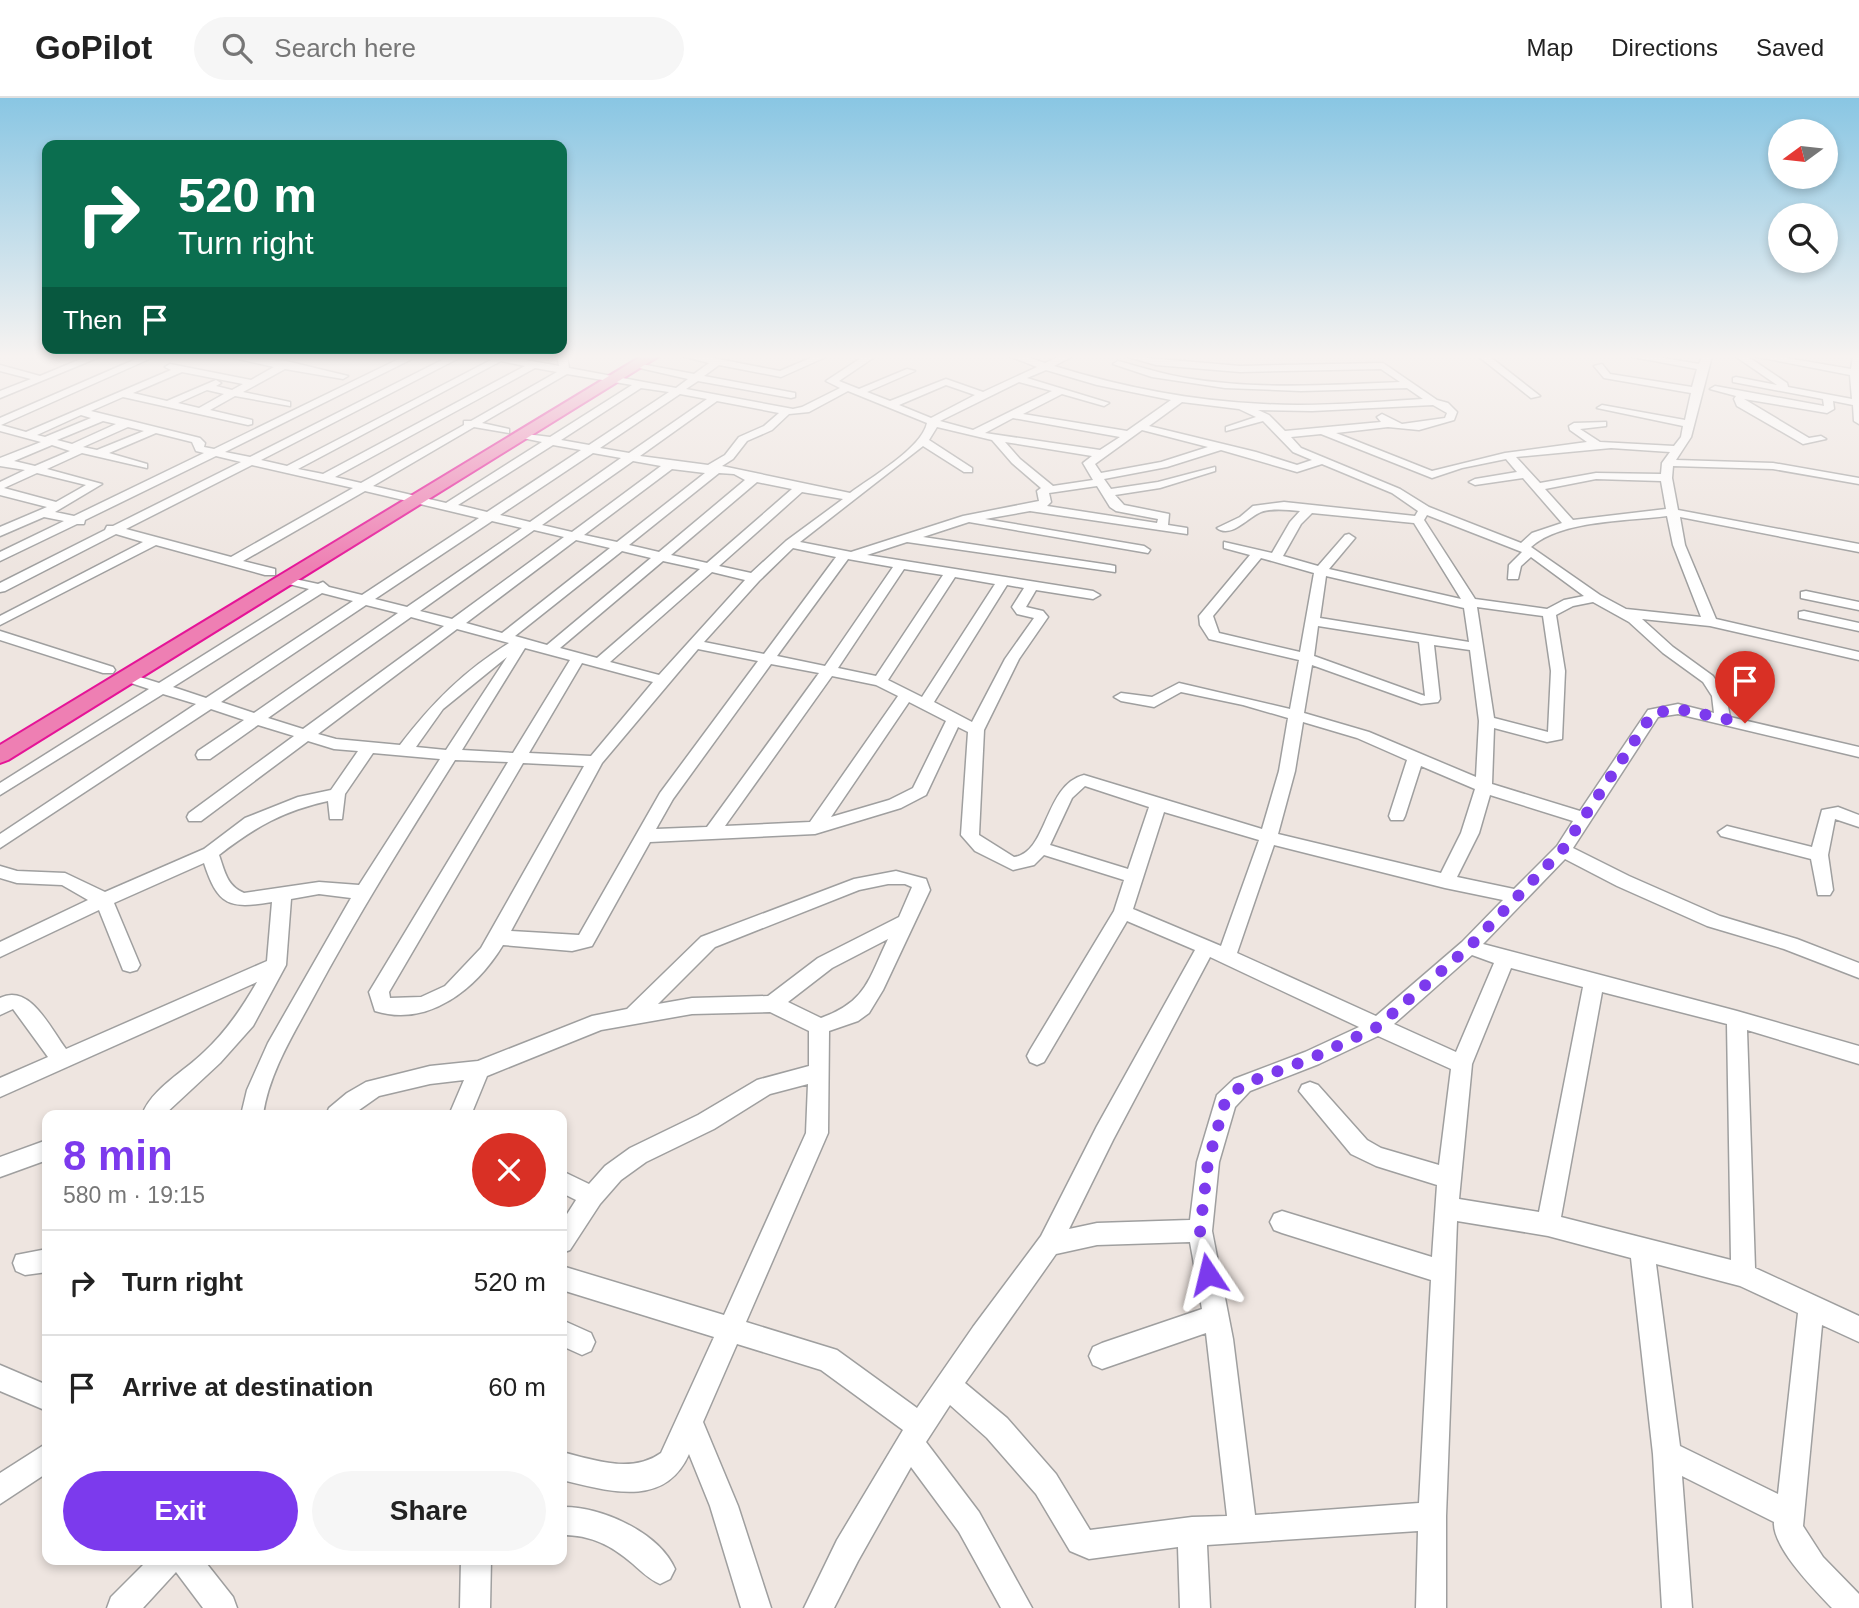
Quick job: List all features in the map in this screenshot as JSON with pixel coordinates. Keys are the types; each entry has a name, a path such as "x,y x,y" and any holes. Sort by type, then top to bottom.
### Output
{"highway":[{"path":"0,734 278,575 525,426"},
{"path":"0,755 127,677 278,575"}],"street":[{"path":"27,435 47,426"},
{"path":"1,462 81,426"},
{"path":"0,486 125,426"},
{"path":"136,426 196,439 200,443 197,446 200,449 754,578"},
{"path":"0,557 268,426"},
{"path":"0,588 319,426"},
{"path":"287,470 370,426"},
{"path":"325,478 419,426"},
{"path":"232,562 468,426"},
{"path":"484,426 670,464 736,471 754,478 853,497"},
{"path":"447,507 573,426"},
{"path":"2,838 624,426"},
{"path":"204,755 674,426"},
{"path":"405,750 438,706 511,641 729,457 743,439 770,426"},
{"path":"579,656 379,992 382,1005 408,1007 424,1004 453,990 488,953 499,937 595,761 662,680 754,578 790,544 887,472 923,441 932,426"},
{"path":"948,426 996,438 1103,454"},
{"path":"974,434 989,426"},
{"path":"1081,426 1129,435"},
{"path":"1230,429 1237,426"},
{"path":"1273,426 1297,450 1333,466 1402,488 1422,515 1470,603 1487,721 1484,787 1470,833 1446,881"},
{"path":"1280,435 1369,426"},
{"path":"1574,426 1575,430 1596,443"},
{"path":"1688,426 1686,437 1668,463 1667,478 1679,545 1710,622"},
{"path":"1781,426 1809,443 1821,439"},
{"path":"0,428 143,466"},
{"path":"1161,528 1165,517 1120,508 1089,463 1142,428 1221,446 1297,469 1321,461"},
{"path":"98,454 155,430"},
{"path":"1325,432 1432,475"},
{"path":"996,438 1016,461 1051,490"},
{"path":"1777,439 1801,438"},
{"path":"923,441 968,470"},
{"path":"1367,449 1383,441"},
{"path":"1420,480 1447,468 1596,443 1634,443 1677,450"},
{"path":"499,937 572,944 585,942 666,797 766,658 847,555 967,519 1041,505 1045,502 1041,492 1163,465 1221,446"},
{"path":"1509,456 1570,524"},
{"path":"1,462 96,484 44,513 3,528"},
{"path":"1333,466 1352,462"},
{"path":"1668,463 1773,466 1859,481"},
{"path":"195,817 670,464"},
{"path":"1163,465 1179,477"},
{"path":"1108,494 1160,485 1210,469"},
{"path":"1475,482 1527,474"},
{"path":"1539,487 1596,476 1667,478"},
{"path":"551,649 754,478"},
{"path":"600,663 800,488"},
{"path":"0,491 58,506"},
{"path":"1030,507 1183,531"},
{"path":"1276,558 1296,522 1311,507"},
{"path":"1223,528 1244,520 1257,509 1311,507 1422,515 1526,550 1595,598 1624,612 1708,679 1719,696 1723,718"},
{"path":"1513,576 1515,565 1536,536 1570,524 1671,512 1859,548"},
{"path":"44,513 323,586 511,641 579,656 662,680"},
{"path":"967,519 1144,550"},
{"path":"976,576 1002,527"},
{"path":"907,538 1110,569"},
{"path":"1227,955 1268,838 1287,771 1321,570 1349,538"},
{"path":"0,621 154,541"},
{"path":"790,544 901,565 1093,595"},
{"path":"1228,545 1321,570 1470,603 1549,613 1569,603 1595,598"},
{"path":"1258,553 1206,616 1207,625 1218,638 1306,658 1430,701 1433,699 1426,639"},
{"path":"713,831 901,565"},
{"path":"880,681 919,626 952,572"},
{"path":"925,704 1003,581"},
{"path":"1032,585 1018,607 1041,617 1012,660 976,730 972,840 1012,864 1020,862 1041,848 1067,796 1079,781 1084,780 1158,806 1268,838 1370,865 1520,897"},
{"path":"0,790 323,586"},
{"path":"1806,595 1859,607"},
{"path":"1624,612 1710,622 1859,656"},
{"path":"1487,721 1547,737 1556,736 1558,671 1549,613"},
{"path":"1804,615 1859,627"},
{"path":"1314,621 1475,646"},
{"path":"0,635 108,670"},
{"path":"252,1110 287,1027 362,892 513,659 511,641"},
{"path":"694,644 880,681 976,730"},
{"path":"127,677 334,744 451,755 595,761"},
{"path":"1121,697 1154,702 1175,688 1186,687 1295,715 1363,736 1484,787 1582,818"},
{"path":"815,828 906,695"},
{"path":"1243,1530 1216,1317 1200,1231 1208,1162 1225,1102 1242,1085 1312,1058 1377,1027 1469,947 1520,897 1563,849 1653,713 1678,709 1859,752"},
{"path":"642,836 815,828 895,804 920,791 954,720"},
{"path":"336,815 337,794 368,748"},
{"path":"1397,816 1415,760"},
{"path":"0,950 211,853 251,822 304,801 337,794"},
{"path":"1037,1056 1123,912 1158,806"},
{"path":"1824,890 1819,855 1828,814 1838,813 1859,821"},
{"path":"1727,832 1819,855"},
{"path":"1041,848 1134,877"},
{"path":"1563,849 1623,881 1702,916 1790,944 1859,971"},
{"path":"211,853 220,884 229,894 243,900 319,888 362,892"},
{"path":"0,872 17,877 65,879 104,900 130,965"},
{"path":"632,1017 708,942 731,931 854,886 901,878 912,879 920,884 921,890 873,990 862,1007 851,1015 818,1027"},
{"path":"152,1110 213,1057 246,1020 276,965 282,895"},
{"path":"1123,912 1207,946 1377,1027 1462,1063"},
{"path":"772,1004 825,963 904,922"},
{"path":"819,1608 834,1573 915,1435 1009,1296 1049,1244 1105,1133 1207,946"},
{"path":"1469,947 1505,959 1737,1019 1859,1055"},
{"path":"1431,1608 1432,1516 1446,1208 1462,1063 1505,959"},
{"path":"0,1088 276,965"},
{"path":"1548,1225 1594,981"},
{"path":"0,1007 12,1001 19,1002 62,1060"},
{"path":"343,1110 374,1087 430,1075 479,1070 599,1022 692,1006 772,1004 810,1020 818,1027 817,1133 671,1463 650,1477 626,1479 567,1467"},
{"path":"1737,1019 1742,1275"},
{"path":"462,1110 479,1070"},
{"path":"567,1234 592,1197 613,1173 638,1155 706,1122 758,1090 818,1073"},
{"path":"1310,1091 1359,1147 1376,1156 1450,1178"},
{"path":"0,1167 42,1152"},
{"path":"567,1184 592,1197"},
{"path":"1446,1208 1548,1225 1742,1275 1859,1329"},
{"path":"1282,1222 1443,1272"},
{"path":"1049,1244 1097,1234 1200,1231"},
{"path":"1642,1250 1667,1454 1677,1608"},
{"path":"567,1279 828,1359 915,1435 969,1522 1017,1608"},
{"path":"1811,1308 1788,1529 1800,1550 1852,1608"},
{"path":"1102,1356 1216,1317"},
{"path":"0,1378 42,1396"},
{"path":"949,1387 997,1428 1046,1484 1080,1541 1089,1545 1192,1531 1243,1530 1432,1516"},
{"path":"689,1422 724,1506 756,1608"},
{"path":"1667,1454 1788,1514"},
{"path":"0,1490 42,1461"},
{"path":"567,1521 596,1524 617,1534 638,1548 660,1569"},
{"path":"1192,1531 1195,1608"},
{"path":"122,1608 163,1565"},
{"path":"189,1565 222,1608"},
{"path":"475,1608 476,1565"}],"route":[{"path":"1208,1274 1200,1231 1208,1162 1225,1102 1242,1085 1312,1058 1377,1027 1469,947 1520,897 1563,849 1653,713 1678,709 1745,723"}]}
